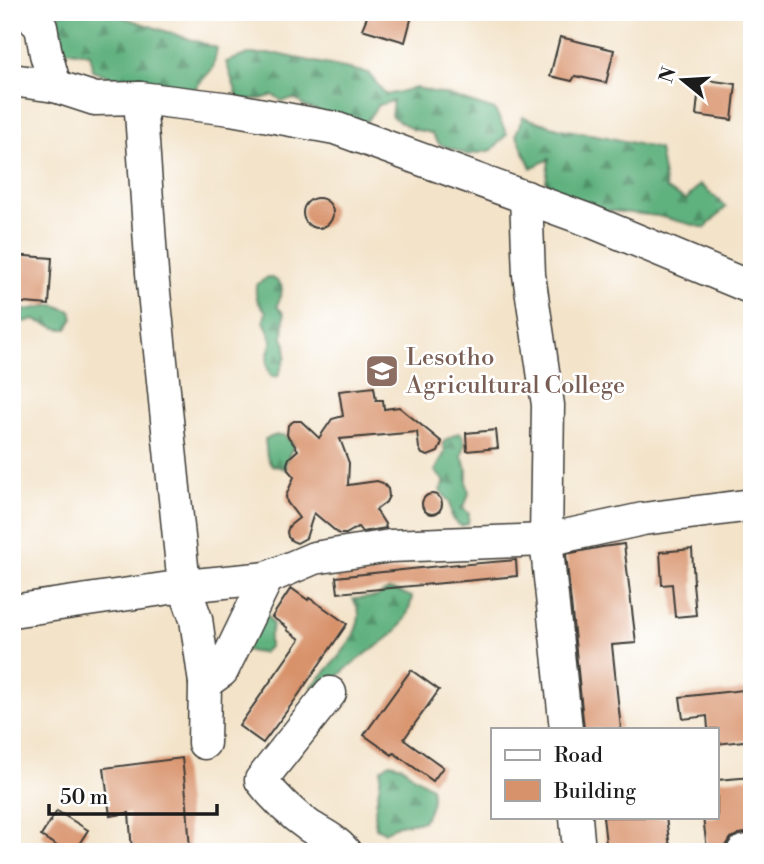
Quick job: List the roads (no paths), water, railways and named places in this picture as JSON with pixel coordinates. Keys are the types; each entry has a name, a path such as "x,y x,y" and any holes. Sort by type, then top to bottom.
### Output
{"street":[{"path":"27,12 41,27 55,86"},
{"path":"12,80 55,86 95,99 140,98 231,109 335,128 588,220 752,288"},
{"path":"140,98 152,273 184,586 196,619 205,683 204,743"},
{"path":"526,197 529,275 548,405 546,540 566,728"},
{"path":"12,611 184,586 267,578 314,558 390,546 546,540 643,520 752,505"},
{"path":"205,683 222,671 267,578"},
{"path":"330,693 261,780 277,801 335,841 345,852"},
{"path":"576,818 579,852"},
{"path":"743,852 752,850"}],"place":[{"name":"Lesotho Agricultural College","path":"382,371"}]}
